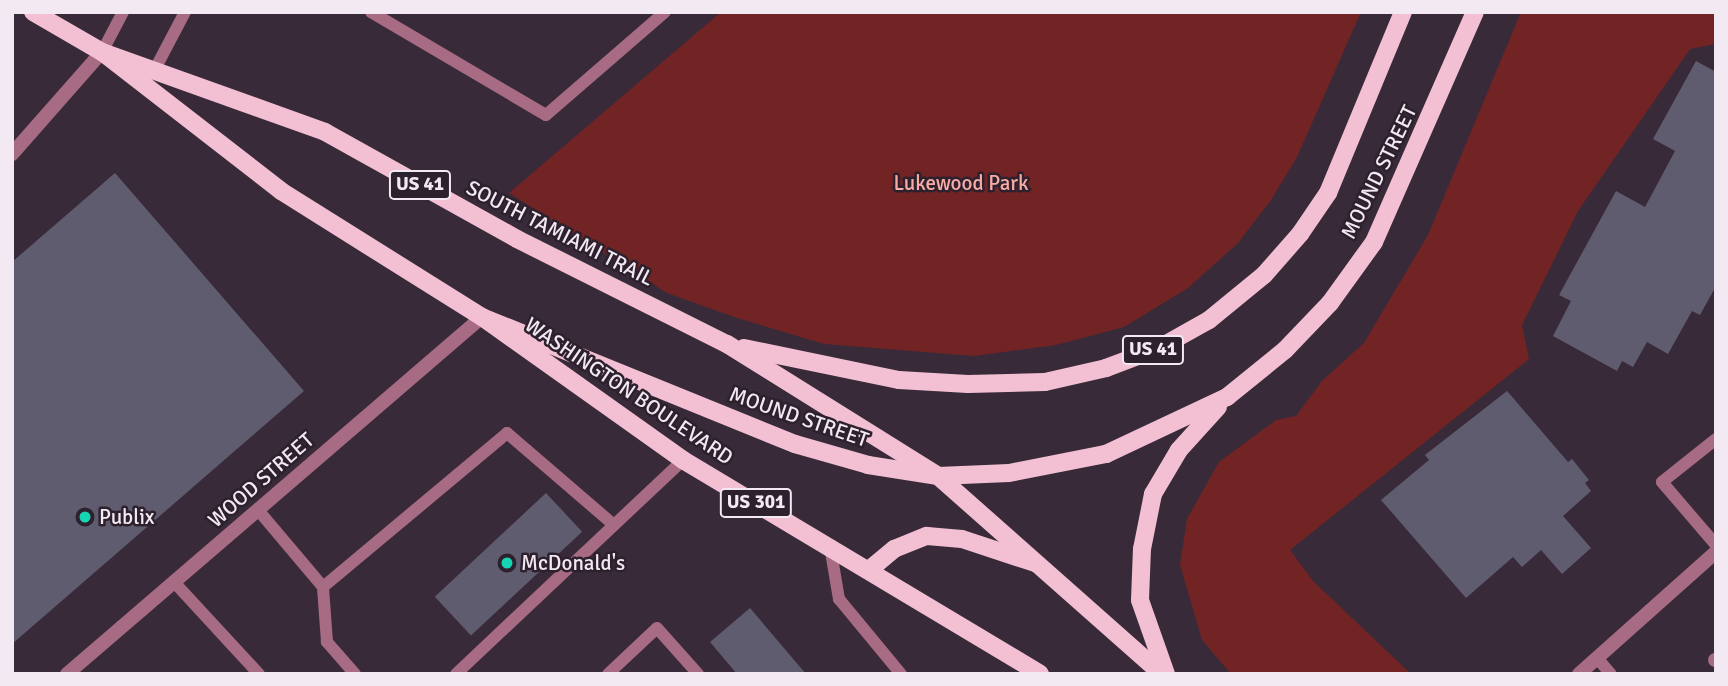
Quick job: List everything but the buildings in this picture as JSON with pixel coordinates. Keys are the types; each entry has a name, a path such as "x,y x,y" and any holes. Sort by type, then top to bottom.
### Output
{"main road":[{"name":"SOUTH TAMIAMI TRAIL","path":"33,12 102,52 281,191 482,317"},
{"name":"MOUND STREET","path":"727,344 872,376 968,384 1045,382 1106,368 1160,348 1209,320 1264,275 1300,234 1328,193 1403,12"},
{"name":"MOUND STREET","path":"482,317 795,444 868,465 938,476 1009,473 1106,454 1227,397 1312,322 1374,242 1475,12"},
{"name":"SOUTH TAMIAMI TRAIL","path":"102,52 325,132 517,239 727,344"},
{"name":"WASHINGTON BOULEVARD","path":"482,317 683,460 1040,674"},
{"path":"727,344 938,476 1045,566 1164,674"},
{"path":"1164,674 1140,600 1142,549 1153,494 1179,450 1227,397"},
{"path":"869,570 894,549 927,536 962,539 1045,566"}],"street":[{"path":"12,154 102,52"},
{"name":"WOOD STREET","path":"66,674 482,317"},
{"path":"1579,674 1716,552"}],"lane":[{"path":"102,52 123,12"},
{"path":"154,71 185,12"},
{"path":"371,12 546,115 665,12"},
{"path":"323,587 507,433 614,525"},
{"path":"1716,439 1662,482 1716,545"},
{"path":"456,674 683,460"},
{"path":"258,510 323,587 327,642 355,674"},
{"path":"830,546 839,598 901,674"},
{"path":"174,582 259,674"},
{"path":"608,674 657,628 698,674"},
{"path":"1597,658 1611,674"}],"green space":[{"name":"Lukewood Park","path":"721,12 1361,12 1297,157 1271,200 1238,243 1188,288 1124,327 1056,345 974,356 824,344 737,318 667,293 509,193"},
{"path":"1521,12 1716,12 1716,44 1690,49 1578,211 1522,325 1529,359 1290,550 1313,581 1411,674 1231,674 1202,640 1180,565 1187,519 1219,462 1276,420 1296,416 1322,381 1364,343 1428,235"}],"place":[{"name":"Publix","path":"85,517"},
{"name":"McDonald's","path":"507,563"}]}
